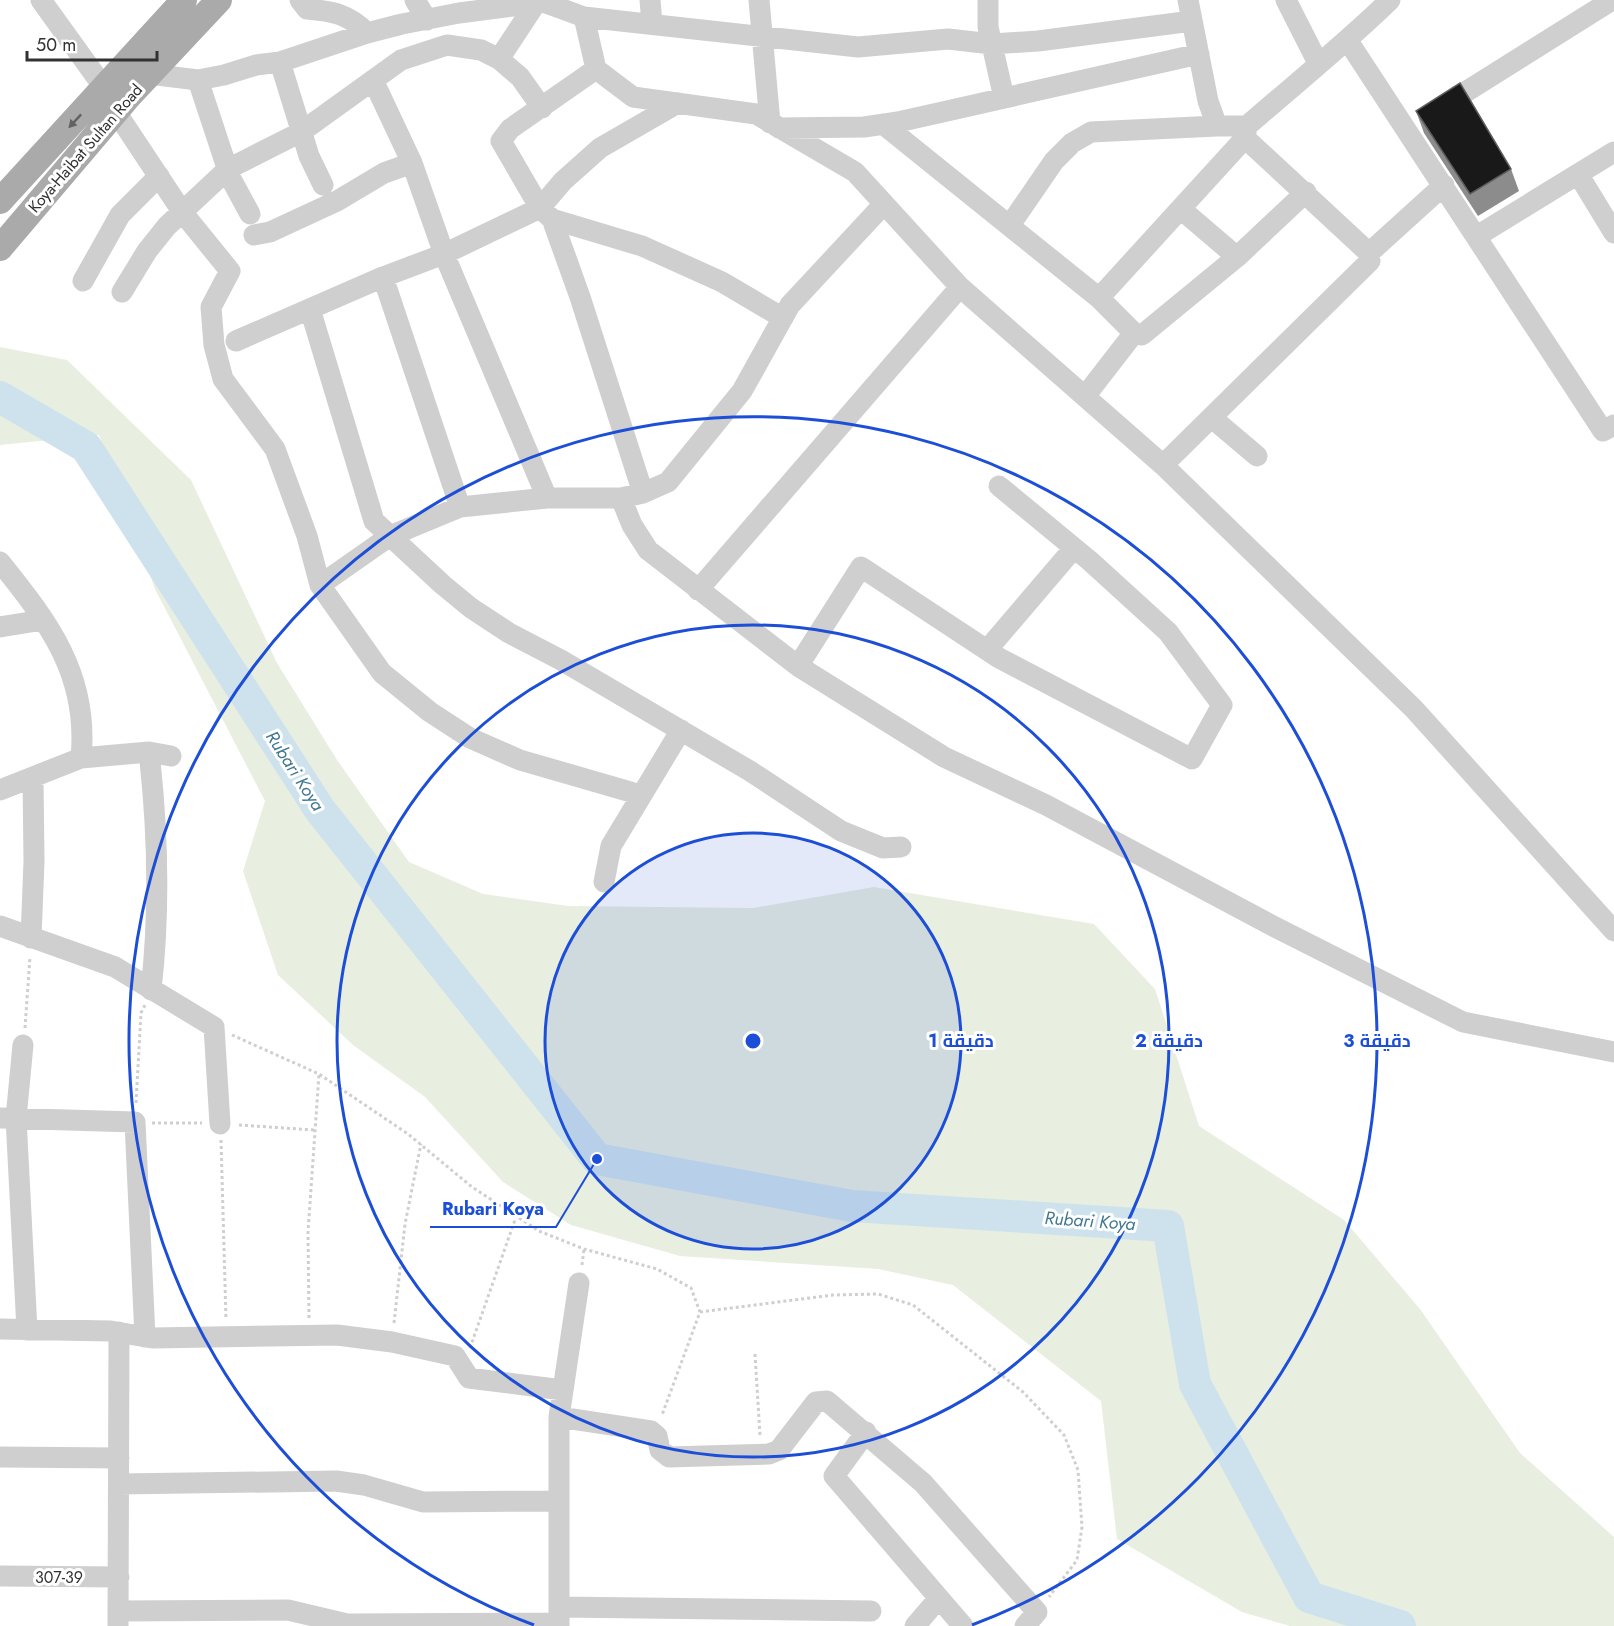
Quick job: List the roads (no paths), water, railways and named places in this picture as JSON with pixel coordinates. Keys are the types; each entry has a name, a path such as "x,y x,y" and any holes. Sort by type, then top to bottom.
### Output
{"main road":[{"name":"Koya-Haibat Sultan Road","path":"0,248 111,100 149,74 219,0"},
{"path":"0,200 111,100 173,4"}],"street":[{"path":"41,0 111,100 183,213 230,271 211,307 214,345 223,379 275,449 307,536 320,585 382,673 430,712 470,738 520,760 641,795"},
{"path":"300,0 307,9 333,12 354,19 367,33"},
{"path":"415,0 427,20"},
{"path":"650,0 652,24"},
{"path":"759,0 768,122"},
{"path":"988,0 988,27 1004,98"},
{"path":"1188,0 1217,126"},
{"path":"1286,0 1318,63"},
{"path":"1099,298 1182,210 1246,132 1318,63 1348,41 1390,0"},
{"path":"1407,129 1612,0"},
{"path":"149,74 198,80 280,62 367,33 488,5 540,1 584,17 858,47 948,39 992,44 1038,41 1192,21"},
{"path":"499,59 540,1"},
{"path":"584,17 596,69 633,97 678,103 768,122 883,124 1199,54"},
{"path":"1348,41 1603,431 1614,425"},
{"path":"122,292 147,251 228,169 301,132 401,60 447,45 481,50 499,59 520,77 542,108"},
{"path":"280,62 301,132 323,185"},
{"path":"596,69 510,129 501,141 546,214 580,297 643,493"},
{"path":"198,80 228,169 250,214"},
{"path":"373,80 412,163 444,254 547,498"},
{"path":"546,214 562,181 600,148 678,103"},
{"path":"768,122 855,172 960,287 1086,395 1163,465 1414,709 1614,931"},
{"path":"883,124 1099,298 1134,333 1142,336 1237,257 1306,192"},
{"path":"1010,225 1054,161 1072,143 1091,132 1217,126 1246,132 1369,253 1370,261 1163,465"},
{"path":"1477,236 1614,152"},
{"path":"254,235 270,232 337,201 384,173 412,163"},
{"path":"1578,174 1614,233"},
{"path":"83,281 120,215 159,176"},
{"path":"1369,253 1444,185"},
{"path":"320,585 390,536 460,507 547,498 621,498 643,493 668,482 742,391 790,305 884,204"},
{"path":"1182,210 1237,257"},
{"path":"236,341 383,277 546,214 642,246 722,282 783,318"},
{"path":"383,277 460,507"},
{"path":"698,590 960,287"},
{"path":"310,309 374,521 390,536 471,608 750,771 841,831 883,848 901,847"},
{"path":"1086,395 1134,333"},
{"path":"1212,417 1257,456"},
{"path":"798,666 861,567 987,650 1192,759 1222,705 1168,632 1074,548 999,486"},
{"path":"621,498 632,525 648,550 798,666 944,757 1046,805 1273,926 1463,1022 1614,1052"},
{"path":"987,650 1074,548"},
{"path":"0,562 43,620 66,656 81,710 84,731 81,758"},
{"path":"0,627 43,620"},
{"path":"604,882 610,846 681,730"},
{"path":"149,752 156,819 156,947 152,990"},
{"path":"0,790 81,758 149,752 171,756"},
{"path":"31,938 34,861 33,777"},
{"path":"0,926 115,967 214,1027 220,1124"},
{"path":"23,1045 8,1118 27,1330"},
{"path":"8,1118 135,1122 145,1337"},
{"path":"560,1619 559,1418 579,1283"},
{"path":"0,1329 119,1332 145,1337 310,1334 392,1342 446,1354 460,1361 463,1372 469,1378 563,1390"},
{"path":"119,1332 118,1618 288,1610 347,1624 560,1619 793,1618 871,1611"},
{"path":"559,1418 655,1434 660,1450 669,1457 761,1455 778,1450 820,1400 827,1401 866,1432 940,1501 1031,1619"},
{"path":"866,1432 834,1476 963,1626"},
{"path":"0,1456 119,1458"},
{"path":"119,1484 336,1481 364,1485 423,1502 558,1500"},
{"name":"307-39","path":"0,1576 118,1577"},
{"path":"915,1626 939,1598"}],"waterway":[{"name":"Rubari Koya","path":"0,397 86,447 320,810 597,1159 852,1206 1168,1226 1195,1384 1309,1597 1400,1626"}],"place":[{"name":"Rubari Koya","path":"597,1159"}]}
